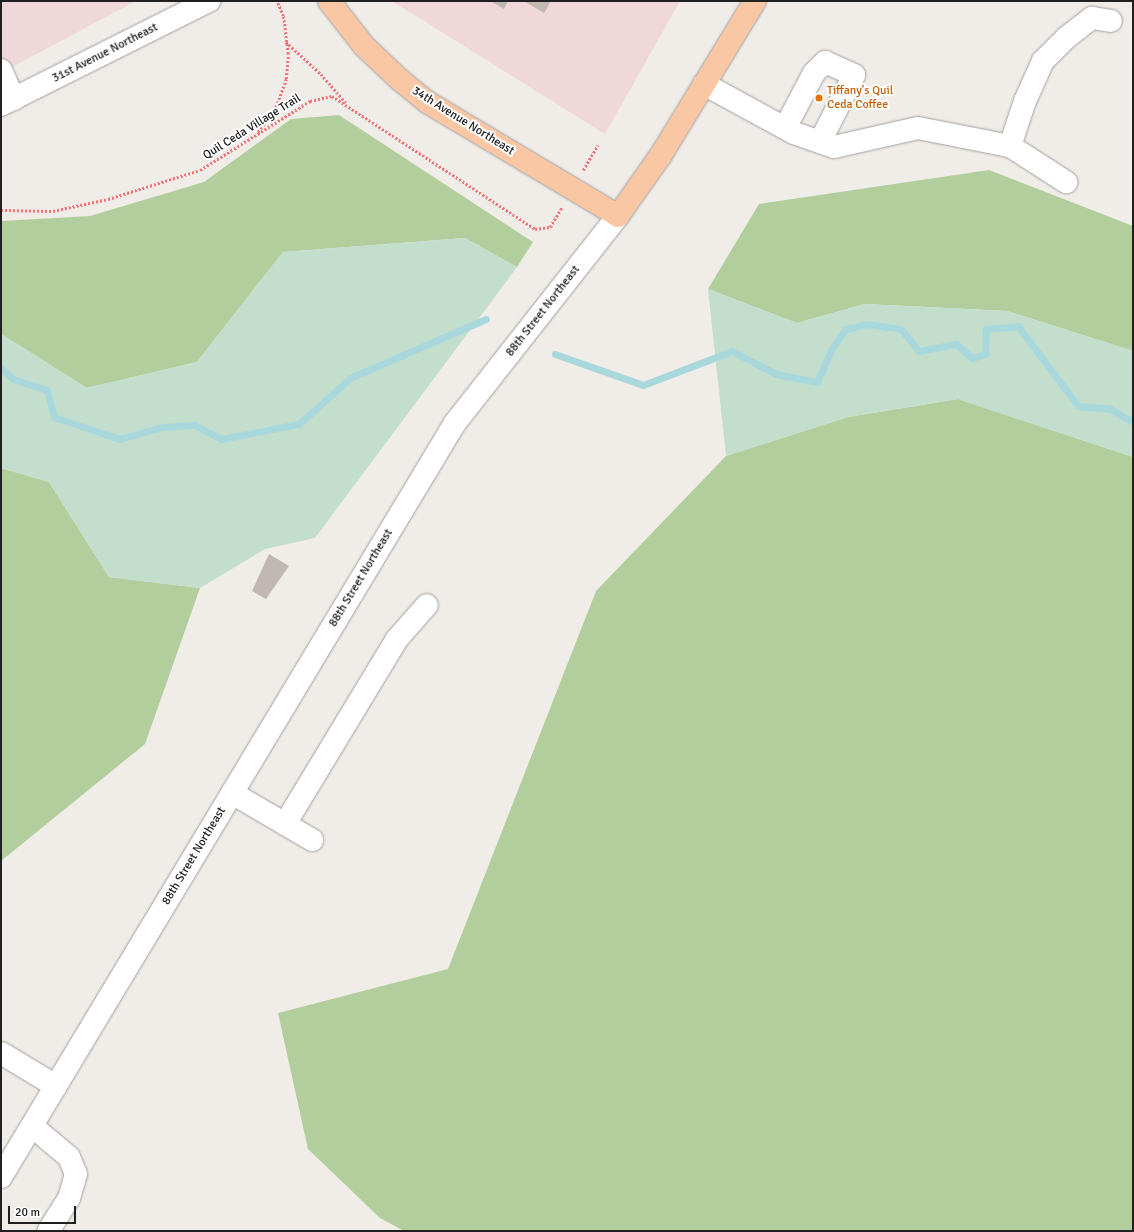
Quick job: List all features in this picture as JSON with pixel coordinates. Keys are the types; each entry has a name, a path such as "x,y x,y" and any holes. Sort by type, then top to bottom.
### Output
{"main road":[{"name":"34th Avenue Northeast","path":"329,1 364,46 400,80 427,102 618,216"},
{"name":"88th Street Northeast","path":"618,216 661,155 754,1"}],"street":[{"name":"31st Avenue Northeast","path":"7,102 209,1"},
{"path":"1010,146 1025,101 1043,61 1066,38 1092,18 1110,21"},
{"path":"785,128 814,73 825,62 854,75 820,142"},
{"path":"1,70 7,102"},
{"path":"704,84 785,128 834,147 918,128 1010,146 1066,182"},
{"name":"88th Street Northeast","path":"1,1177 455,423 618,216"},
{"path":"285,824 397,639 427,605"},
{"path":"232,793 312,840"},
{"path":"1,1053 56,1086"},
{"path":"32,1126 68,1157 76,1174 69,1198 48,1231"}],"path":[{"path":"257,134 276,107 286,79 286,42 283,16 277,1"},
{"path":"286,42 321,74 348,106"},
{"name":"Quil Ceda Village Trail","path":"1,210 53,211 108,199 200,170 310,101 332,96 535,229 550,227"}],"shaded area":[{"path":"1,1 136,1 1,73"},
{"path":"392,1 680,1 605,134"}],"green space":[{"path":"339,115 533,242 517,267 465,238 283,252 197,362 87,388 1,334 1,221 90,216 204,182 291,119"},
{"path":"989,170 1133,226 1133,351 1007,311 865,304 797,323 708,289 759,204"},
{"path":"465,238 517,267 315,538 265,549 200,588 109,577 49,482 1,468 1,334 87,388 197,362 283,252"},
{"path":"708,289 797,323 865,304 1007,311 1133,351 1133,457 958,399 848,417 726,456"},
{"path":"958,399 1133,457 1133,1231 404,1231 380,1218 308,1149 278,1013 448,969 596,591 726,456 848,417"},
{"path":"1,468 49,482 109,577 200,588 145,744 1,861"}],"building":[{"path":"490,1 508,1 504,9"},
{"path":"524,1 551,1 544,13"},
{"path":"269,554 289,566 266,599 252,591"}],"waterway":[{"path":"1,368 13,379 47,390 54,417 120,439 162,427 194,425 221,439 299,424 350,378 486,319"},
{"path":"555,354 643,385 732,351 776,374 817,382 832,348 846,329 866,324 901,329 919,351 956,344 972,358 985,354 986,329 1018,326 1078,406 1110,409 1133,422"}],"place":[{"name":"Tiffany's Quil Ceda Coffee","path":"819,98"}]}
